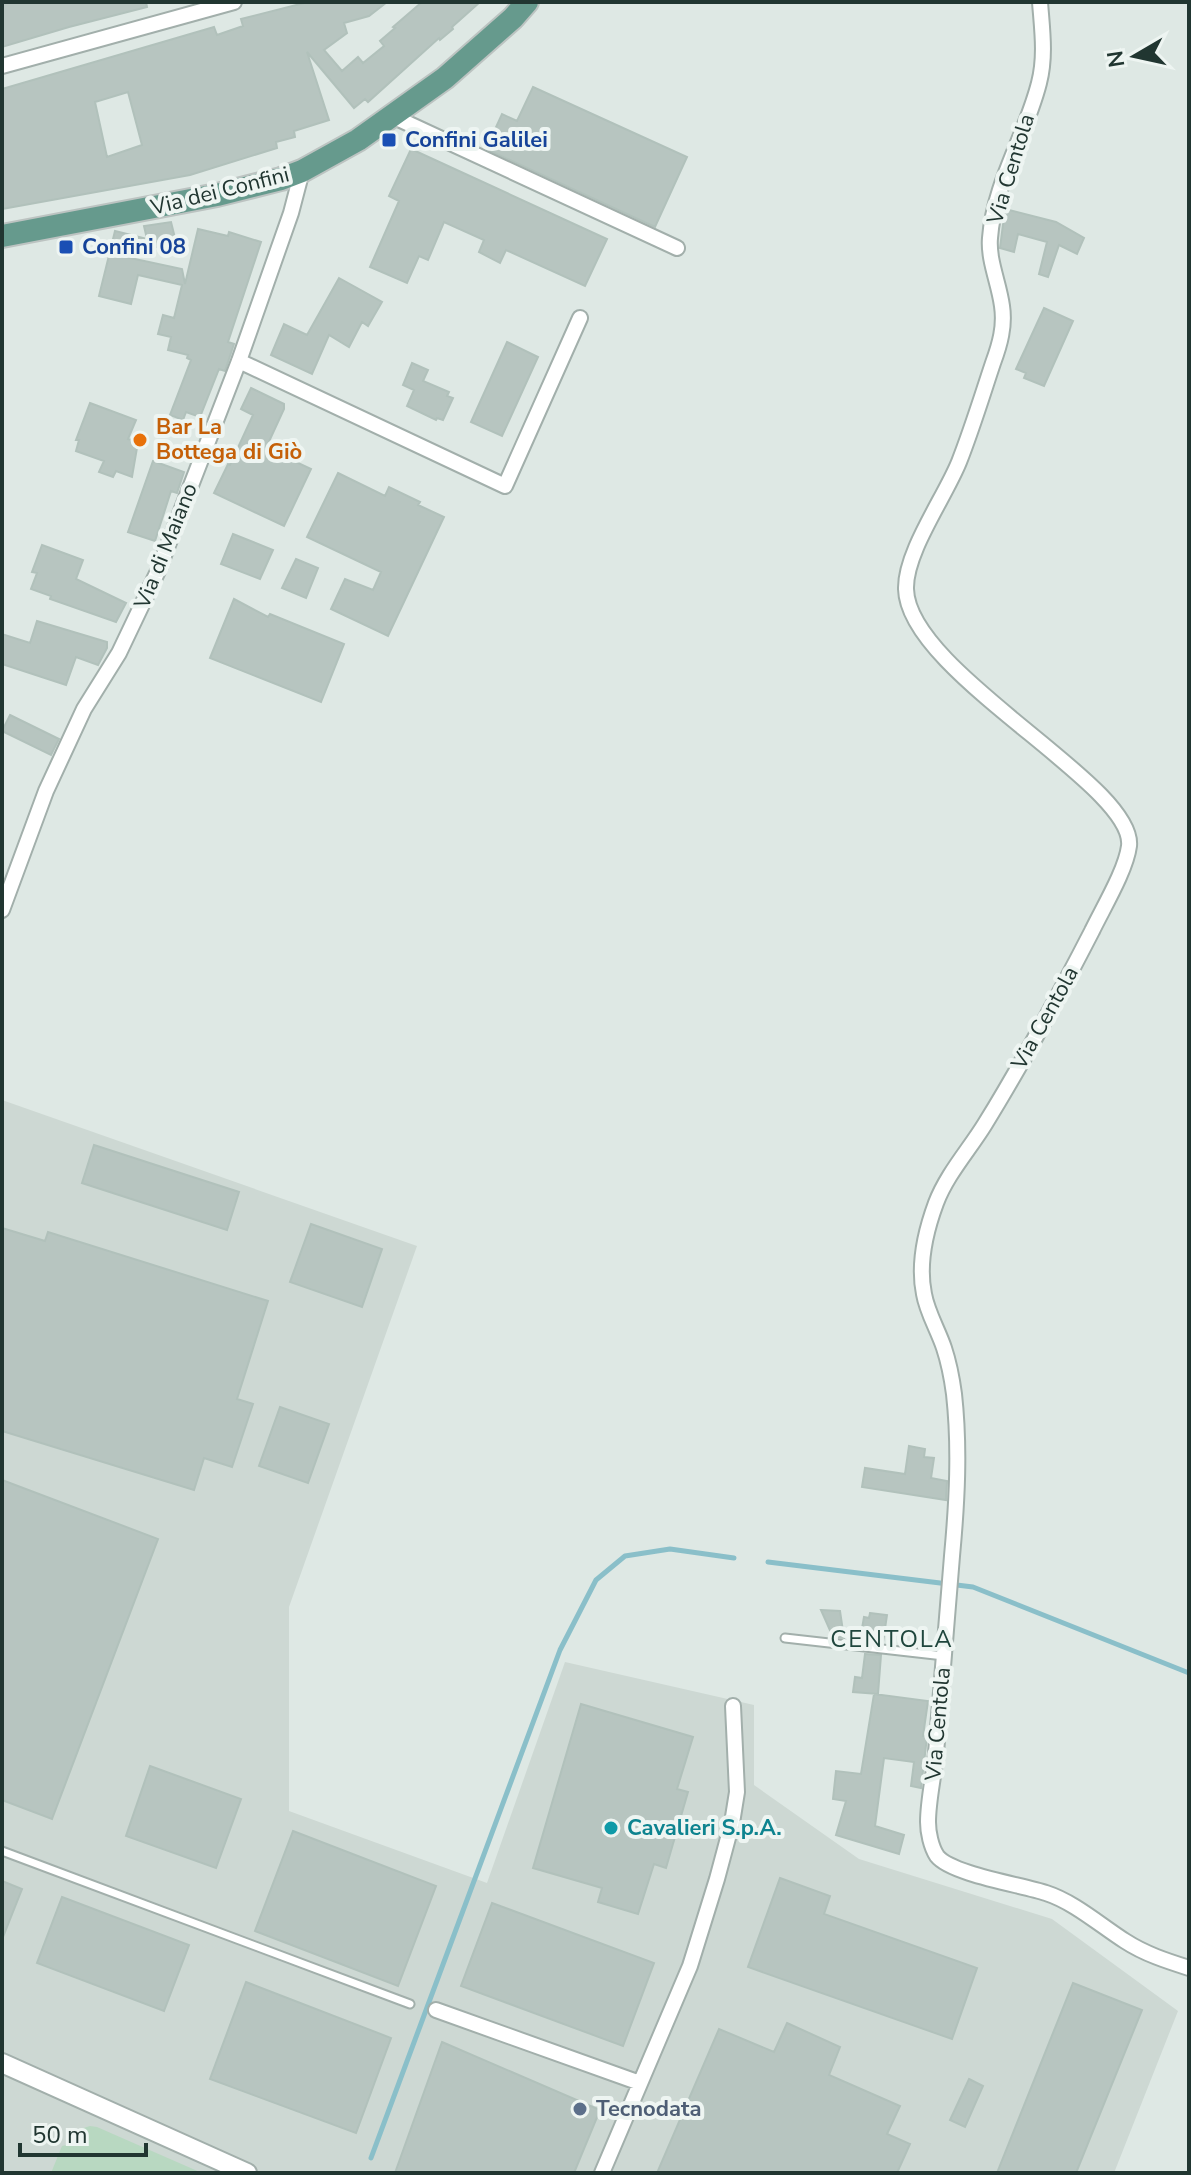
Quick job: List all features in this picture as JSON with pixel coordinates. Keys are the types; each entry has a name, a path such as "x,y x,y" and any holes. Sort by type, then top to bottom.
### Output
{"main road":[{"name":"Via dei Confini","path":"2,236 189,201 256,186 302,171 358,140 445,78 527,2"}],"street":[{"path":"2,66 234,2"},
{"name":"Via Centola","path":"1040,2 1043,47 1040,82 999,193 989,243 1002,307 1003,333 958,464 917,548 908,572 906,590 910,610 921,631 957,670 1119,815 1128,829 1129,844 1123,866 1104,907 1043,1026 936,1201 927,1236 922,1268 924,1296 947,1355 954,1392 958,1459 953,1556 928,1822 932,1845 945,1863 1054,1895 1133,1946 1189,1968"},
{"path":"392,116 677,248"},
{"name":"Via di Maiano","path":"2,910 46,791 84,709 119,653 158,571 239,361 291,213 302,171"},
{"path":"239,361 505,486 580,318"},
{"path":"602,2173 695,1952 732,1823 737,1792 733,1706"},
{"path":"436,2010 640,2083"},
{"path":"2,2063 247,2173"}],"lane":[{"path":"785,1638 944,1656"},
{"path":"2,1851 410,2004"}],"shaded area":[{"path":"2,1100 417,1246 289,1607 289,1811 487,1883 565,1662 754,1705 754,1785 859,1859 1052,1919 1178,2011 1114,2173 2,2173"}],"green space":[{"path":"90,2126 202,2173 51,2173 62,2146 66,2145 74,2131"}],"building":[{"path":"2,2 146,2 147,7 2,47"},
{"path":"308,2 387,2 369,16 344,23 347,33 324,50 342,71 358,57 363,63 384,46 380,41 422,2 480,2 368,102 365,99 354,108 307,52 329,120 294,131 295,137 276,142 277,148 190,175 2,209 2,89 214,27 217,35 243,26 241,19","holes":["128,92 142,145 107,157 95,102"]},
{"path":"533,87 687,157 655,227 486,149 502,114 517,121"},
{"path":"411,149 607,239 585,286 506,250 500,263 479,252 484,240 444,222 428,260 419,256 407,283 370,267 399,201 389,196"},
{"path":"1005,209 1056,222 1084,238 1077,254 1059,245 1048,277 1039,274 1047,242 1018,234 1014,252 1000,248"},
{"path":"171,222 176,242 121,256 182,269 185,284 198,229 228,236 229,232 261,242 228,342 234,344 225,371 219,369 200,417 186,412 183,420 170,415 191,360 187,358 188,355 168,350 171,337 158,334 163,315 174,318 182,285 138,275 131,304 99,296 115,231 147,239 144,226"},
{"path":"339,278 382,302 368,326 362,322 349,347 329,335 312,374 271,355 284,324 307,335"},
{"path":"1044,308 1073,321 1044,386 1024,378 1026,373 1016,369"},
{"path":"507,342 538,357 502,436 471,422"},
{"path":"412,363 428,370 423,381 449,392 447,396 453,398 443,420 436,420 407,406 414,390 403,385"},
{"path":"251,388 284,404 266,448 311,469 284,526 214,493 253,415 241,409"},
{"path":"90,403 136,420 128,439 138,442 132,477 116,471 113,477 99,472 104,461 76,451 79,440 76,440"},
{"path":"153,461 184,472 177,493 171,491 155,541 128,532"},
{"path":"338,473 385,496 389,487 444,517 388,636 331,609 345,579 373,590 381,572 307,537"},
{"path":"233,534 273,550 260,579 221,564"},
{"path":"42,545 83,560 76,579 126,603 116,622 50,599 51,596 31,589 37,573 32,572"},
{"path":"296,559 318,568 306,598 282,588"},
{"path":"234,599 268,617 270,614 344,644 321,702 210,658"},
{"path":"37,621 107,642 98,665 76,657 66,685 2,664 2,634 30,643"},
{"path":"10,715 59,739 51,755 2,731"},
{"path":"94,1145 239,1192 227,1230 82,1183"},
{"path":"311,1224 382,1249 362,1307 290,1282"},
{"path":"2,1228 45,1241 48,1232 268,1301 237,1399 253,1404 232,1467 204,1458 194,1490 2,1431"},
{"path":"280,1407 329,1424 308,1483 259,1466"},
{"path":"909,1446 925,1449 924,1457 934,1458 931,1478 947,1481 946,1500 862,1487 865,1468 905,1474"},
{"path":"2,1480 158,1539 52,1819 2,1800"},
{"path":"821,1610 840,1611 844,1638 833,1637"},
{"path":"870,1613 887,1615 883,1642 860,1640 864,1617 869,1618"},
{"path":"865,1654 881,1655 878,1694 853,1692 855,1677 862,1678"},
{"path":"874,1694 928,1701 921,1788 911,1786 914,1762 884,1758 875,1826 904,1835 899,1854 836,1835 846,1801 833,1799 836,1771 861,1774"},
{"name":"Cavalieri S.p.A.","path":"581,1704 693,1737 677,1789 688,1792 666,1868 654,1864 638,1914 598,1902 602,1888 533,1868"},
{"path":"150,1766 241,1799 216,1868 126,1836"},
{"path":"293,1831 436,1886 398,1986 255,1931"},
{"path":"780,1878 830,1896 824,1914 977,1968 952,2039 748,1967"},
{"path":"2,1881 22,1889 3,1937 2,1937"},
{"path":"62,1897 189,1945 164,2011 37,1963"},
{"path":"492,1903 654,1963 623,2046 461,1986"},
{"path":"246,1982 391,2038 356,2133 210,2079"},
{"path":"1073,1983 1142,2010 1076,2173 997,2173"},
{"path":"787,2023 840,2047 829,2075 900,2106 887,2134 910,2144 897,2173 657,2173 719,2029 774,2052"},
{"path":"442,2042 600,2110 574,2173 395,2173"},
{"path":"969,2079 983,2086 965,2127 950,2120"}],"waterway":[{"path":"371,2158 560,1650 596,1580 625,1556 670,1549 734,1558"},
{"path":"768,1562 973,1587 1189,1673"}],"place":[{"name":"Confini Galilei","path":"389,140"},
{"name":"Confini 08","path":"66,247"},
{"name":"Bar La Bottega di Giò","path":"140,440"},
{"name":"Cavalieri S.p.A.","path":"611,1828"},
{"name":"Tecnodata","path":"580,2109"}],"district":[{"name":"CENTOLA","path":"892,1639"}]}
